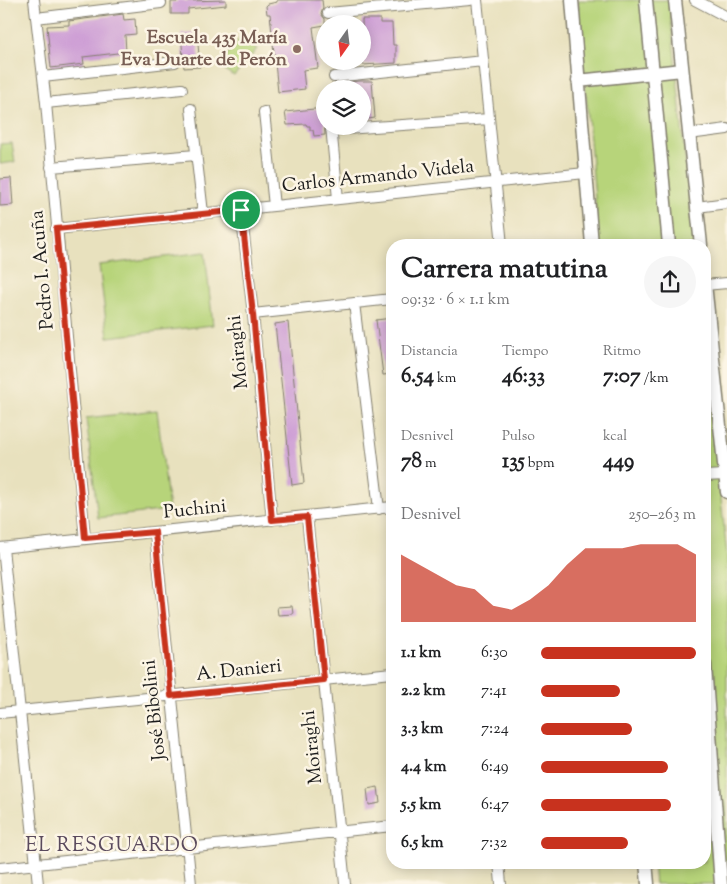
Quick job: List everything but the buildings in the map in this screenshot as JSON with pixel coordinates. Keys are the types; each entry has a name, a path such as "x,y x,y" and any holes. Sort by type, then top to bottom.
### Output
{"main road":[{"path":"572,0 591,239"},
{"path":"646,0 668,239"},
{"path":"675,0 700,239"},
{"path":"578,81 682,70"},
{"path":"711,332 724,434 727,492"},
{"path":"711,747 721,884"},
{"path":"647,869 648,884"}],"street":[{"name":"Pedro I. Acuña","path":"34,0 46,103 85,538"},
{"path":"36,18 161,3 160,0"},
{"path":"328,12 470,0"},
{"path":"477,0 501,239"},
{"path":"695,0 727,17"},
{"path":"334,77 483,61"},
{"path":"43,77 174,62"},
{"path":"46,103 182,89"},
{"path":"191,108 203,213"},
{"path":"264,112 274,206"},
{"path":"371,126 489,119"},
{"path":"689,134 727,128"},
{"path":"332,135 338,199"},
{"path":"51,167 196,155"},
{"name":"Carlos Armando Videla","path":"56,229 585,173"},
{"path":"697,207 727,203"},
{"name":"Moiraghi","path":"241,210 253,314 272,520"},
{"path":"711,284 727,283"},
{"path":"253,314 386,300"},
{"path":"354,303 379,508"},
{"path":"711,476 725,475"},
{"name":"Puchini","path":"1,548 386,507"},
{"name":"Moiraghi","path":"307,517 345,884"},
{"name":"José Bibolini","path":"155,532 190,884"},
{"path":"1,548 38,884"},
{"name":"A. Danieri","path":"0,713 386,674"},
{"path":"0,868 386,827"},
{"path":"500,869 501,884"}],"green space":[{"path":"578,0 669,0 693,239 598,239"},
{"path":"241,37 257,49 234,76 218,66"},
{"path":"12,143 15,162 0,164 0,144"},
{"path":"205,252 213,325 108,337 99,265"},
{"path":"711,405 727,555 727,884 655,884 654,869 711,869"},
{"path":"157,410 169,510 98,518 86,418"}],"place":[{"name":"Escuela 435 María Eva Duarte de Perón","path":"297,49"}],"district":[{"name":"EL RESGUARDO","path":"112,846"}],"route":[{"path":"241,210 253,314 272,520 307,517 324,680 171,696 155,532 85,538 56,229 241,210"}]}
